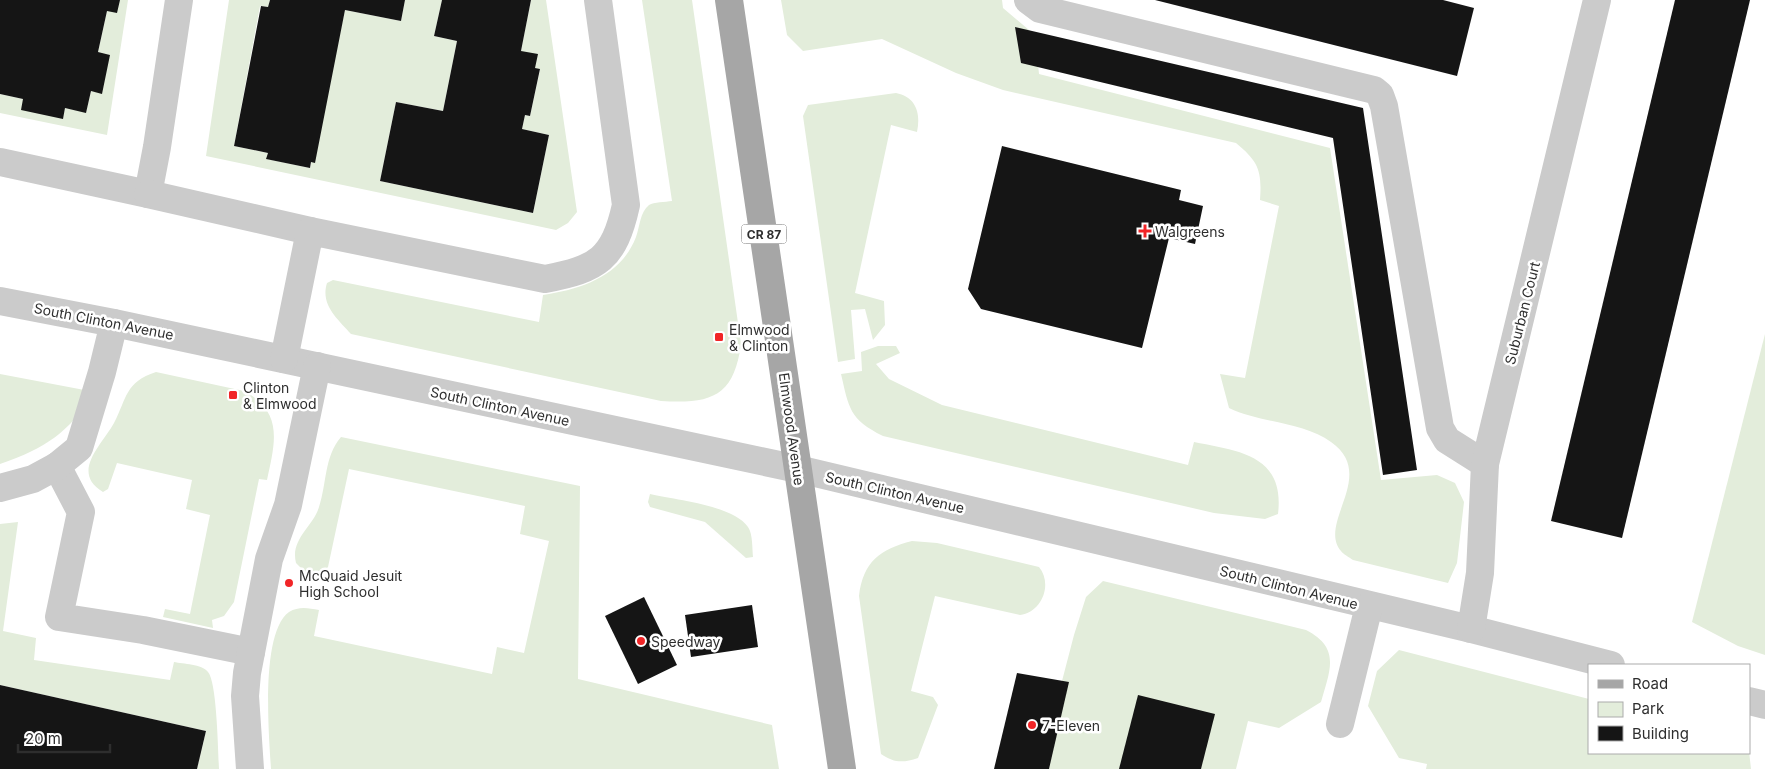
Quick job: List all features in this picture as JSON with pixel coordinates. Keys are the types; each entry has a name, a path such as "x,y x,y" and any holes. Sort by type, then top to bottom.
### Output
{"main road":[{"name":"Elmwood Avenue","path":"729,0 842,769"}],"street":[{"path":"148,194 179,0"},
{"path":"0,162 545,279 577,273 602,258 620,234 626,205 598,0"},
{"path":"1028,0 1040,9 1374,90 1380,96 1386,116 1440,428 1446,440 1485,464"},
{"name":"Suburban Court","path":"1471,629 1480,573 1485,464 1597,0"},
{"path":"284,359 310,230"},
{"name":"South Clinton Avenue","path":"0,301 114,322 798,469 1471,629 1606,664"},
{"path":"0,488 32,479 58,466 79,448 102,372 114,322"},
{"path":"250,769 245,696 251,652 269,559 288,505 317,366"},
{"path":"58,466 81,512 59,617 143,630 251,652"},
{"path":"1340,724 1369,606"},
{"path":"1750,701 1765,705"}],"green space":[{"path":"120,0 128,0 107,135 0,113 0,94 23,99 63,118 65,108 86,112 91,91 102,93 109,55 98,52 107,11"},
{"path":"229,0 270,0 268,7 260,6 234,146 268,153 267,159 310,168 345,10 401,21 405,0 442,0 434,36 457,41 443,111 396,102 380,181 533,213 549,135 522,129 525,115 530,116 540,70 535,68 521,51 531,0 546,0 577,212 568,223 556,230 206,156"},
{"path":"642,0 692,0 741,344 733,376 726,386 717,394 694,401 661,401 351,334 328,305 325,291 327,283 333,280 539,322 543,295 586,284 599,278 621,262 636,237 646,208 654,203 672,201"},
{"path":"781,0 1002,0 1003,8 1035,35 1039,74 1330,148 1381,480 1437,475 1455,483 1464,502 1457,563 1448,583 1353,560 1343,553 1336,540 1336,527 1348,484 1349,469 1344,455 1331,442 1308,430 1254,417 1229,408 1220,374 1245,378 1279,206 1260,200 1260,182 1257,168 1250,156 1236,143 1003,90 956,73 882,39 803,51 787,35"},
{"path":"896,93 908,98 916,107 918,118 917,132 891,125 855,293 884,301 885,325 873,340 865,309 851,310 855,359 838,362 803,116 808,105"},
{"path":"1765,334 1765,655 1738,646 1692,622"},
{"path":"878,346 896,346 900,353 876,364 889,379 942,405 1188,465 1194,442 1242,453 1256,459 1274,479 1278,494 1278,514 1265,519 1214,513 883,436 863,424 852,411 841,374 862,371 861,352"},
{"path":"156,372 244,391 257,399 266,409 274,430 274,441 267,480 259,479 234,602 224,616 212,620 213,628 163,617 165,609 190,614 210,515 186,509 192,480 117,463 108,489 103,492 94,484 89,476 92,458 114,423 128,392 138,381"},
{"path":"0,374 95,392 75,418 55,437 30,452 0,464"},
{"path":"341,437 580,486 578,679 772,725 779,769 271,769 268,710 270,662 280,623 289,612 300,608 319,610 314,636 492,674 497,647 524,653 549,541 520,534 525,506 349,469 328,567 319,576 306,573 296,563 296,547 319,507 329,462"},
{"path":"650,494 703,504 730,513 741,520 750,530 753,557 746,558 705,522 650,507 648,502"},
{"path":"18,522 3,631 36,638 34,660 170,680 174,662 205,669 211,678 213,689 217,718 219,769 197,769 206,731 0,685 0,524"},
{"path":"912,541 937,543 1039,567 1045,581 1045,589 1043,596 1034,609 1020,615 935,596 911,691 933,697 938,705 918,758 899,761 881,754 859,596 864,574 875,559 891,548"},
{"path":"1103,581 1306,630 1324,644 1330,661 1321,702 1279,728 1248,721 1236,769 1049,769 1062,681 1074,635 1086,597"},
{"path":"1399,650 1588,699 1588,754 1749,754 1751,769 1426,769 1427,764 1399,758 1368,706 1377,671"}],"building":[{"path":"0,0 120,0 117,13 107,11 98,52 110,55 102,94 91,91 86,113 65,108 63,119 21,110 23,99 0,94"},
{"path":"270,0 405,0 401,21 345,10 315,163 311,162 310,168 266,159 268,153 234,146 261,6 268,7"},
{"path":"442,0 531,0 521,51 538,54 535,68 540,69 530,116 525,115 522,129 549,135 533,213 380,181 396,102 443,111 457,41 434,36"},
{"path":"1155,0 1443,0 1474,8 1457,76"},
{"path":"1675,0 1750,0 1622,538 1551,521"},
{"path":"1015,27 1363,108 1417,470 1383,475 1333,138 1021,63"},
{"name":"Walgreens","path":"1002,146 1181,190 1179,200 1203,206 1195,244 1169,238 1142,348 981,309 968,289"},
{"name":"Speedway","path":"644,597 677,665 638,684 605,616"},
{"path":"752,605 758,647 691,657 685,615"},
{"name":"7-Eleven","path":"1017,673 1069,682 1049,769 994,769"},
{"path":"0,685 206,731 197,769 0,769"},
{"path":"1138,695 1215,714 1201,769 1119,769"}],"place":[{"name":"Walgreens","path":"1145,231"},
{"name":"Elmwood & Clinton","path":"719,337"},
{"name":"Clinton & Elmwood","path":"233,395"},
{"name":"McQuaid Jesuit High School","path":"289,583"},
{"name":"Speedway","path":"641,641"},
{"name":"7-Eleven","path":"1032,725"}]}
